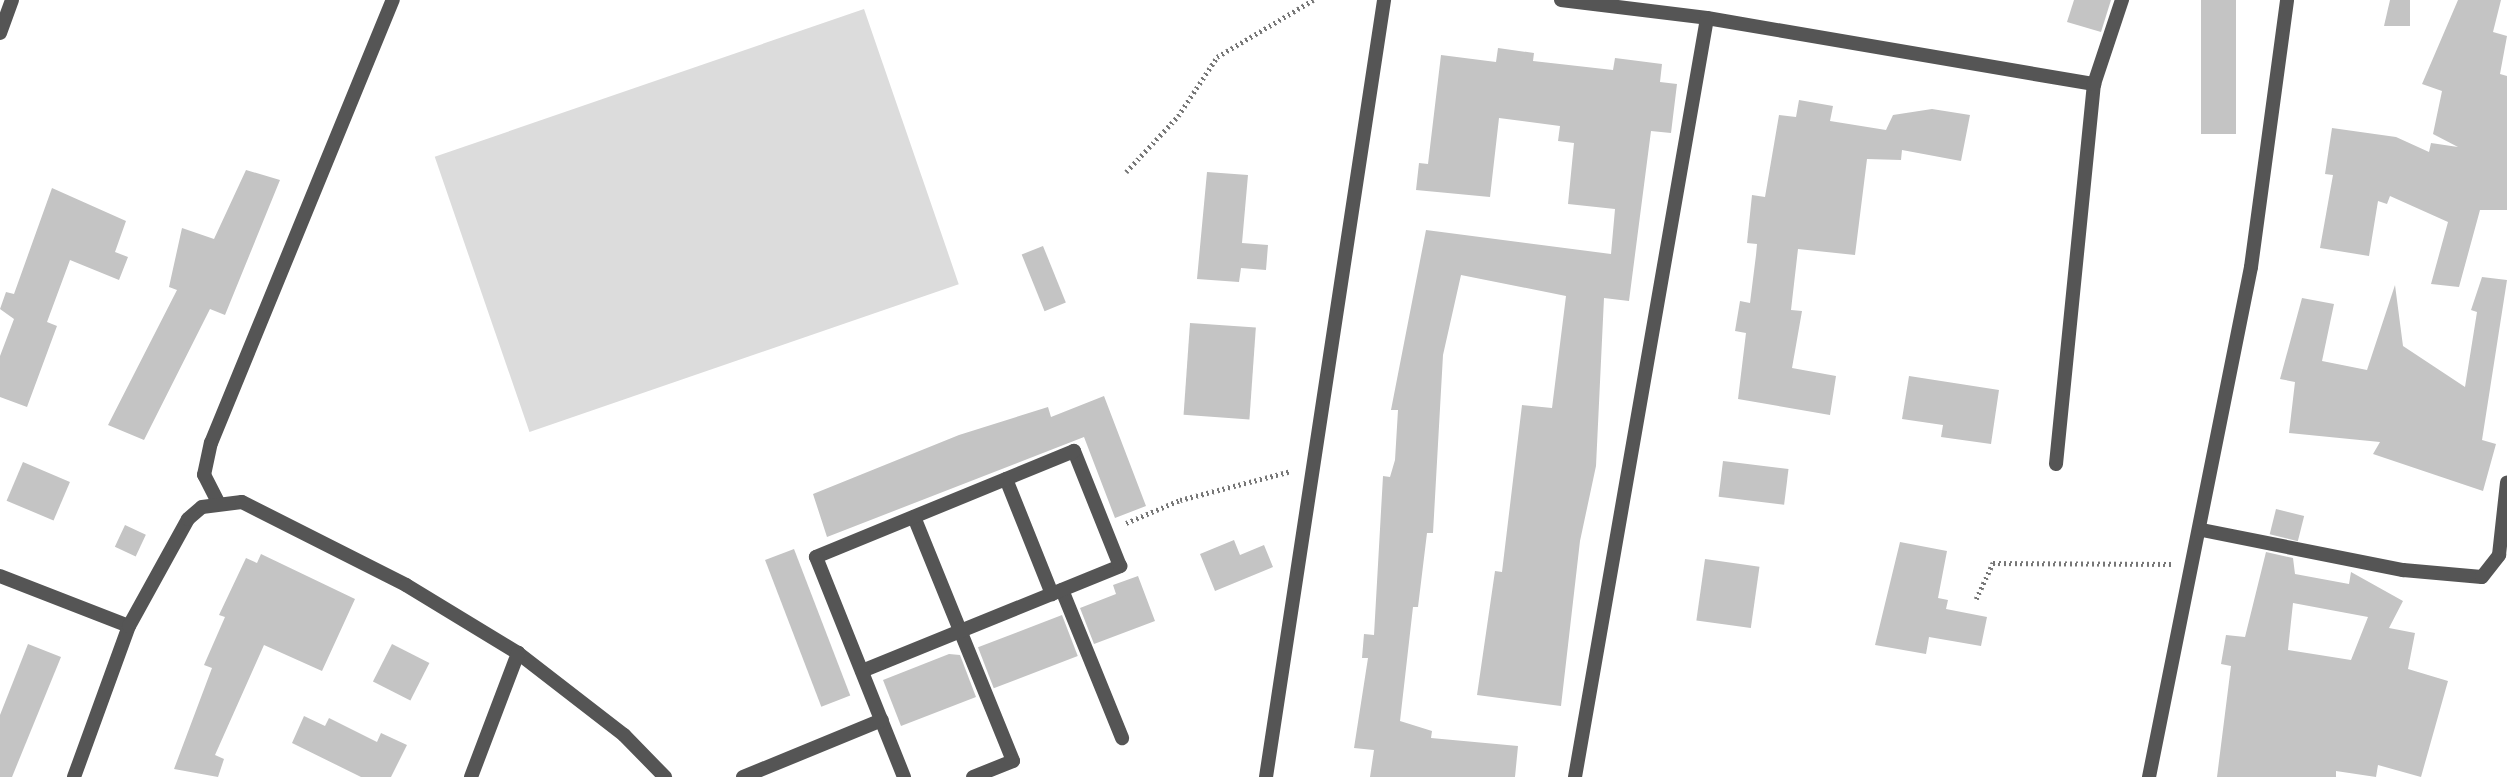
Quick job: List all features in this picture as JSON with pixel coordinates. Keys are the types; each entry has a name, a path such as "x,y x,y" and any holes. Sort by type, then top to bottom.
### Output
{"street":[{"path":"0,33 12,0"},
{"path":"219,504 204,475 211,443 393,0"},
{"path":"1266,777 1308,468 1384,0"},
{"path":"1561,0 1707,18 2094,84"},
{"path":"2056,464 2094,84 2122,0"},
{"path":"2149,777 2196,565 2251,267 2287,0"},
{"path":"1575,777 1707,18"},
{"path":"862,671 1120,566 1074,451 816,557 904,777"},
{"path":"1006,479 1122,738"},
{"path":"2202,530 2403,570 2482,577 2499,555 2507,482"},
{"path":"74,777 129,626 188,519 219,504 267,510 518,653 625,735 665,777"},
{"path":"914,517 1013,761 973,777"},
{"path":"0,576 129,626"},
{"path":"471,777 518,653"},
{"path":"743,777 882,720"}],"path":[{"path":"1126,172 1178,116 1217,57 1312,0"},
{"path":"1106,532 1180,500 1308,468"},
{"path":"1976,599 1993,563 2196,565"}],"shaded area":[{"path":"864,9 959,284 529,432 435,157"}],"building":[{"path":"2074,0 2111,0 2101,32 2067,22"},
{"path":"2201,0 2236,0 2236,134 2201,134"},
{"path":"2390,0 2410,0 2410,26 2384,26"},
{"path":"2458,0 2501,0 2493,32 2507,36 2500,74 2507,76 2507,210 2480,210 2459,287 2431,284 2448,222 2390,196 2387,204 2378,201 2369,256 2320,248 2333,175 2325,174 2332,128 2396,137 2429,152 2431,143 2458,147 2433,134 2442,91 2422,84"},
{"path":"1498,48 1534,53 1533,61 1613,70 1615,58 1662,64 1660,82 1677,84 1671,133 1651,131 1629,301 1604,298 1596,466 1580,541 1561,706 1477,695 1495,571 1502,572 1522,405 1552,408 1566,296 1461,275 1443,355 1433,533 1427,533 1418,607 1413,607 1400,721 1432,731 1431,738 1518,746 1515,777 1370,777 1374,750 1354,748 1368,658 1362,658 1364,634 1374,635 1383,476 1390,477 1395,460 1398,410 1391,410 1426,230 1611,254 1615,209 1568,204 1574,143 1558,141 1560,126 1499,118 1490,197 1416,190 1419,163 1428,164 1441,55 1496,62"},
{"path":"1799,100 1833,106 1830,121 1886,130 1893,115 1932,109 1970,115 1961,161 1902,150 1901,160 1867,159 1855,255 1798,249 1791,310 1802,311 1792,368 1836,376 1830,415 1738,399 1746,333 1735,331 1740,301 1750,303 1757,244 1747,243 1752,195 1765,197 1779,115 1796,117"},
{"path":"246,170 280,180 225,315 210,309 144,440 108,425 177,290 169,287 182,228 214,239"},
{"path":"1207,172 1248,175 1242,243 1268,245 1266,270 1241,268 1239,282 1197,279"},
{"path":"52,188 126,221 115,252 128,257 119,280 70,260 47,322 57,326 27,407 0,397 0,356 14,319 0,309 6,292 14,294"},
{"path":"1043,246 1066,303 1045,311 1022,255"},
{"path":"2482,277 2507,280 2482,440 2496,444 2483,491 2373,454 2380,442 2289,433 2295,382 2280,379 2302,298 2334,304 2322,361 2367,370 2395,285 2403,346 2465,387 2477,312 2471,310"},
{"path":"1190,323 1256,328 1249,419 1184,415"},
{"path":"1909,376 1999,390 1991,444 1941,437 1943,425 1902,419"},
{"path":"1104,396 1146,506 1115,518 1084,437 827,537 813,494 959,435 1048,407 1051,417"},
{"path":"1723,461 1789,469 1784,505 1719,497"},
{"path":"23,462 70,482 54,521 7,501"},
{"path":"2276,509 2304,516 2298,541 2270,534"},
{"path":"125,525 146,535 136,556 115,547"},
{"path":"1234,540 1240,555 1264,545 1273,567 1215,591 1200,554"},
{"path":"1900,542 1947,551 1938,598 1948,600 1946,609 1987,617 1981,646 1929,637 1926,654 1875,645"},
{"path":"794,549 850,696 821,707 765,560"},
{"path":"2266,552 2293,558 2295,574 2349,584 2351,572 2403,601 2389,628 2415,633 2408,669 2448,681 2421,777 2378,765 2376,777 2336,771 2336,777 2217,777 2231,666 2221,664 2226,635 2245,637","holes":["2293,603 2368,617 2351,660 2288,650"]},
{"path":"261,554 355,599 322,671 264,645 215,755 224,759 218,777 174,769 212,668 204,665 225,617 219,615 246,558 257,563"},
{"path":"1705,559 1759,567 1751,628 1696,620"},
{"path":"1138,576 1155,621 1094,644 1080,608 1116,594 1113,585"},
{"path":"1062,615 1078,656 994,688 978,647"},
{"path":"28,644 61,657 12,777 0,777 0,715"},
{"path":"392,644 429,663 410,700 373,681"},
{"path":"949,654 960,655 976,697 901,726 883,680"},
{"path":"304,716 325,726 329,718 377,742 381,733 407,745 391,777 361,777 292,743"}]}
